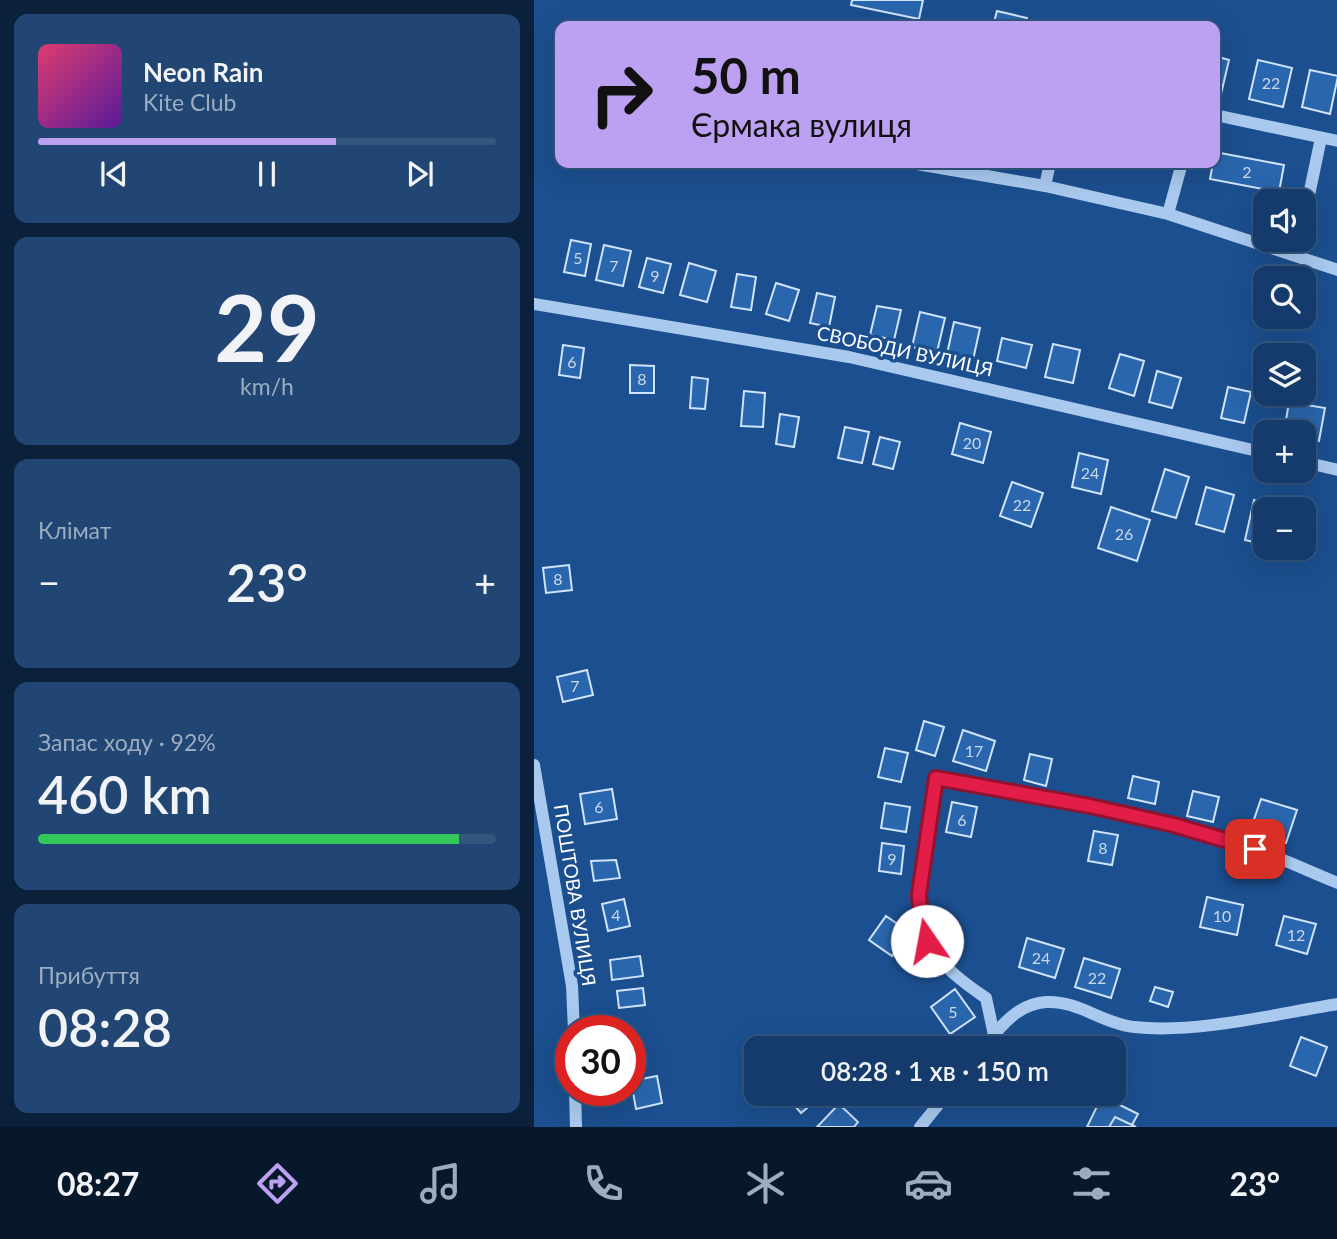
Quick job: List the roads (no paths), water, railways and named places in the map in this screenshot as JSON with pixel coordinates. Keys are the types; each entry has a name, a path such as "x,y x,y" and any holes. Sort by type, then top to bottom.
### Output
{"street":[{"path":"1220,116 1337,141"},
{"path":"1310,189 1321,138"},
{"path":"941,168 1045,186 1169,214 1337,270"},
{"path":"1045,186 1049,168"},
{"path":"1169,214 1181,168"},
{"name":"СВОБОДИ ВУЛИЦЯ","path":"534,304 849,356 1253,450"},
{"path":"1316,465 1337,470"},
{"name":"ПОШТОВА ВУЛИЦЯ","path":"534,765 572,986 573,1015"},
{"path":"994,1035 986,998 959,980 943,962 927,941 921,919 919,894 936,778 1090,806 1174,825 1255,849 1337,883"},
{"path":"994,1035 1007,1019 1025,1007 1047,1002 1074,1006 1132,1027 1222,1023 1337,1004"},
{"path":"576,1106 577,1127"},
{"path":"920,1127 937,1106"}]}
